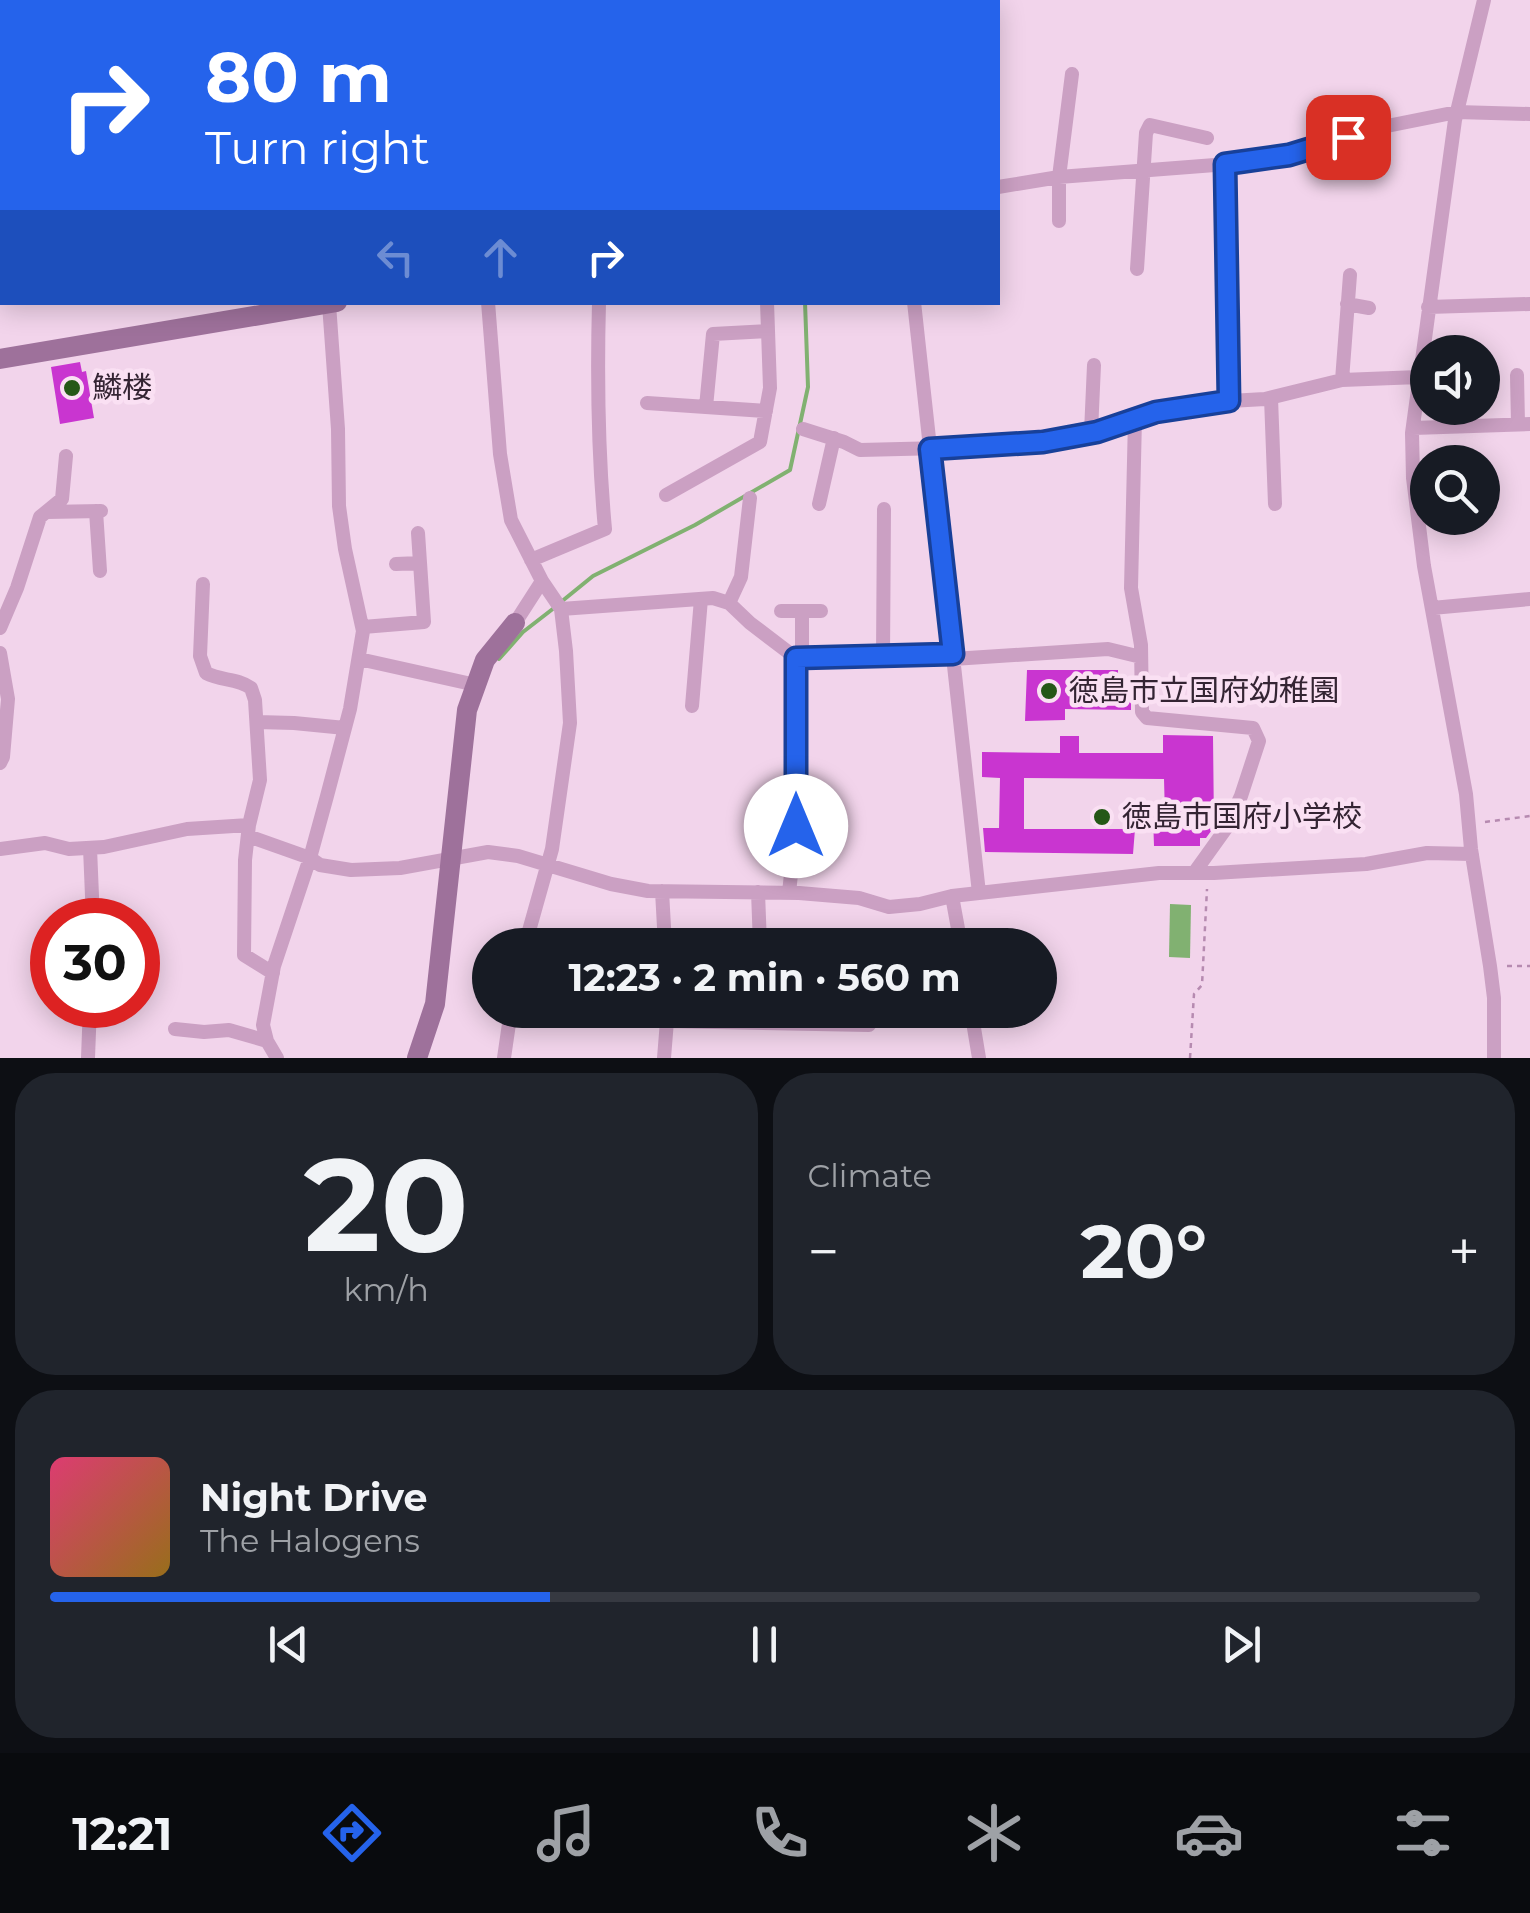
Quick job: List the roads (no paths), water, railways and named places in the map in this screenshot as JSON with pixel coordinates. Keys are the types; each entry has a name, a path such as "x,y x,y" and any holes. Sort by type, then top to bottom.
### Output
{"street":[{"path":"1424,335 1457,112 1484,0"},
{"path":"1060,221 1059,177 1072,74"},
{"path":"1000,188 1059,177 1289,155 1377,128 1457,112 1530,114"},
{"path":"1137,269 1142,172 1150,125 1207,138"},
{"path":"1225,164 1229,401"},
{"path":"1342,380 1350,275"},
{"path":"1347,304 1370,308"},
{"path":"1428,307 1508,312 1530,304"},
{"path":"0,359 260,309 315,305"},
{"path":"278,1058 263,1025 273,973 310,858 344,728 362,627 339,506 329,305"},
{"path":"488,305 502,471 511,520 559,607 566,651 570,723 552,849 530,928"},
{"path":"531,560 605,529 598,305"},
{"path":"666,495 760,442 770,388 767,305"},
{"path":"914,305 979,893"},
{"path":"706,407 713,334 768,331"},
{"path":"1092,432 1094,365"},
{"path":"1413,428 1524,424 1517,375"},
{"path":"803,430 860,450 1043,442 1156,412 1271,398 1342,380 1410,377"},
{"path":"1271,398 1274,504"},
{"path":"647,403 766,411"},
{"path":"1136,419 1132,588 1141,657 1142,712 1147,718 1253,728 1259,742 1227,828 1194,873"},
{"path":"1413,425 1413,478 1466,794 1490,966 1494,1058"},
{"path":"818,504 834,438"},
{"path":"0,628 40,517 62,499 66,456"},
{"path":"729,603 741,578 750,498"},
{"path":"883,656 884,509"},
{"path":"46,512 100,511 100,571"},
{"path":"362,627 424,622 418,533"},
{"path":"396,564 420,563"},
{"path":"417,1058 435,1004 468,710 485,660 542,581"},
{"path":"203,584 200,656 206,673 252,688 260,780 245,860 244,955 273,973"},
{"path":"559,607 713,598 729,603 796,658 1108,649 1141,657"},
{"path":"692,706 702,599"},
{"path":"1432,608 1530,599"},
{"path":"782,611 821,611"},
{"path":"789,893 796,826 796,658 802,650 802,611"},
{"path":"0,653 8,699 0,763"},
{"path":"359,658 476,685"},
{"path":"257,722 344,728"},
{"path":"0,838 0,848 45,844 69,849 104,847 188,829 249,830 320,865 351,870 400,868 488,852 518,856 611,884 662,891 789,893 859,898 890,907 1158,872 1210,873 1366,864 1428,853 1472,854"},
{"path":"90,848 92,898"},
{"path":"662,891 664,928"},
{"path":"758,892 759,928"},
{"path":"952,896 958,928"},
{"path":"88,1058 89,1028"},
{"path":"504,1058 508,1028"},
{"path":"664,1058 666,1028"},
{"path":"974,1028 978,1058"},
{"path":"175,1029 229,1030 267,1041"}],"waterway":[{"path":"561,602 593,576 695,525 790,470 808,387 805,305"},
{"path":"499,659 523,632 554,608"}],"place":[{"name":"鱗楼","path":"72,388"},
{"name":"徳島市立国府幼稚園","path":"1049,691"},
{"name":"徳島市国府小学校","path":"1102,817"}]}
